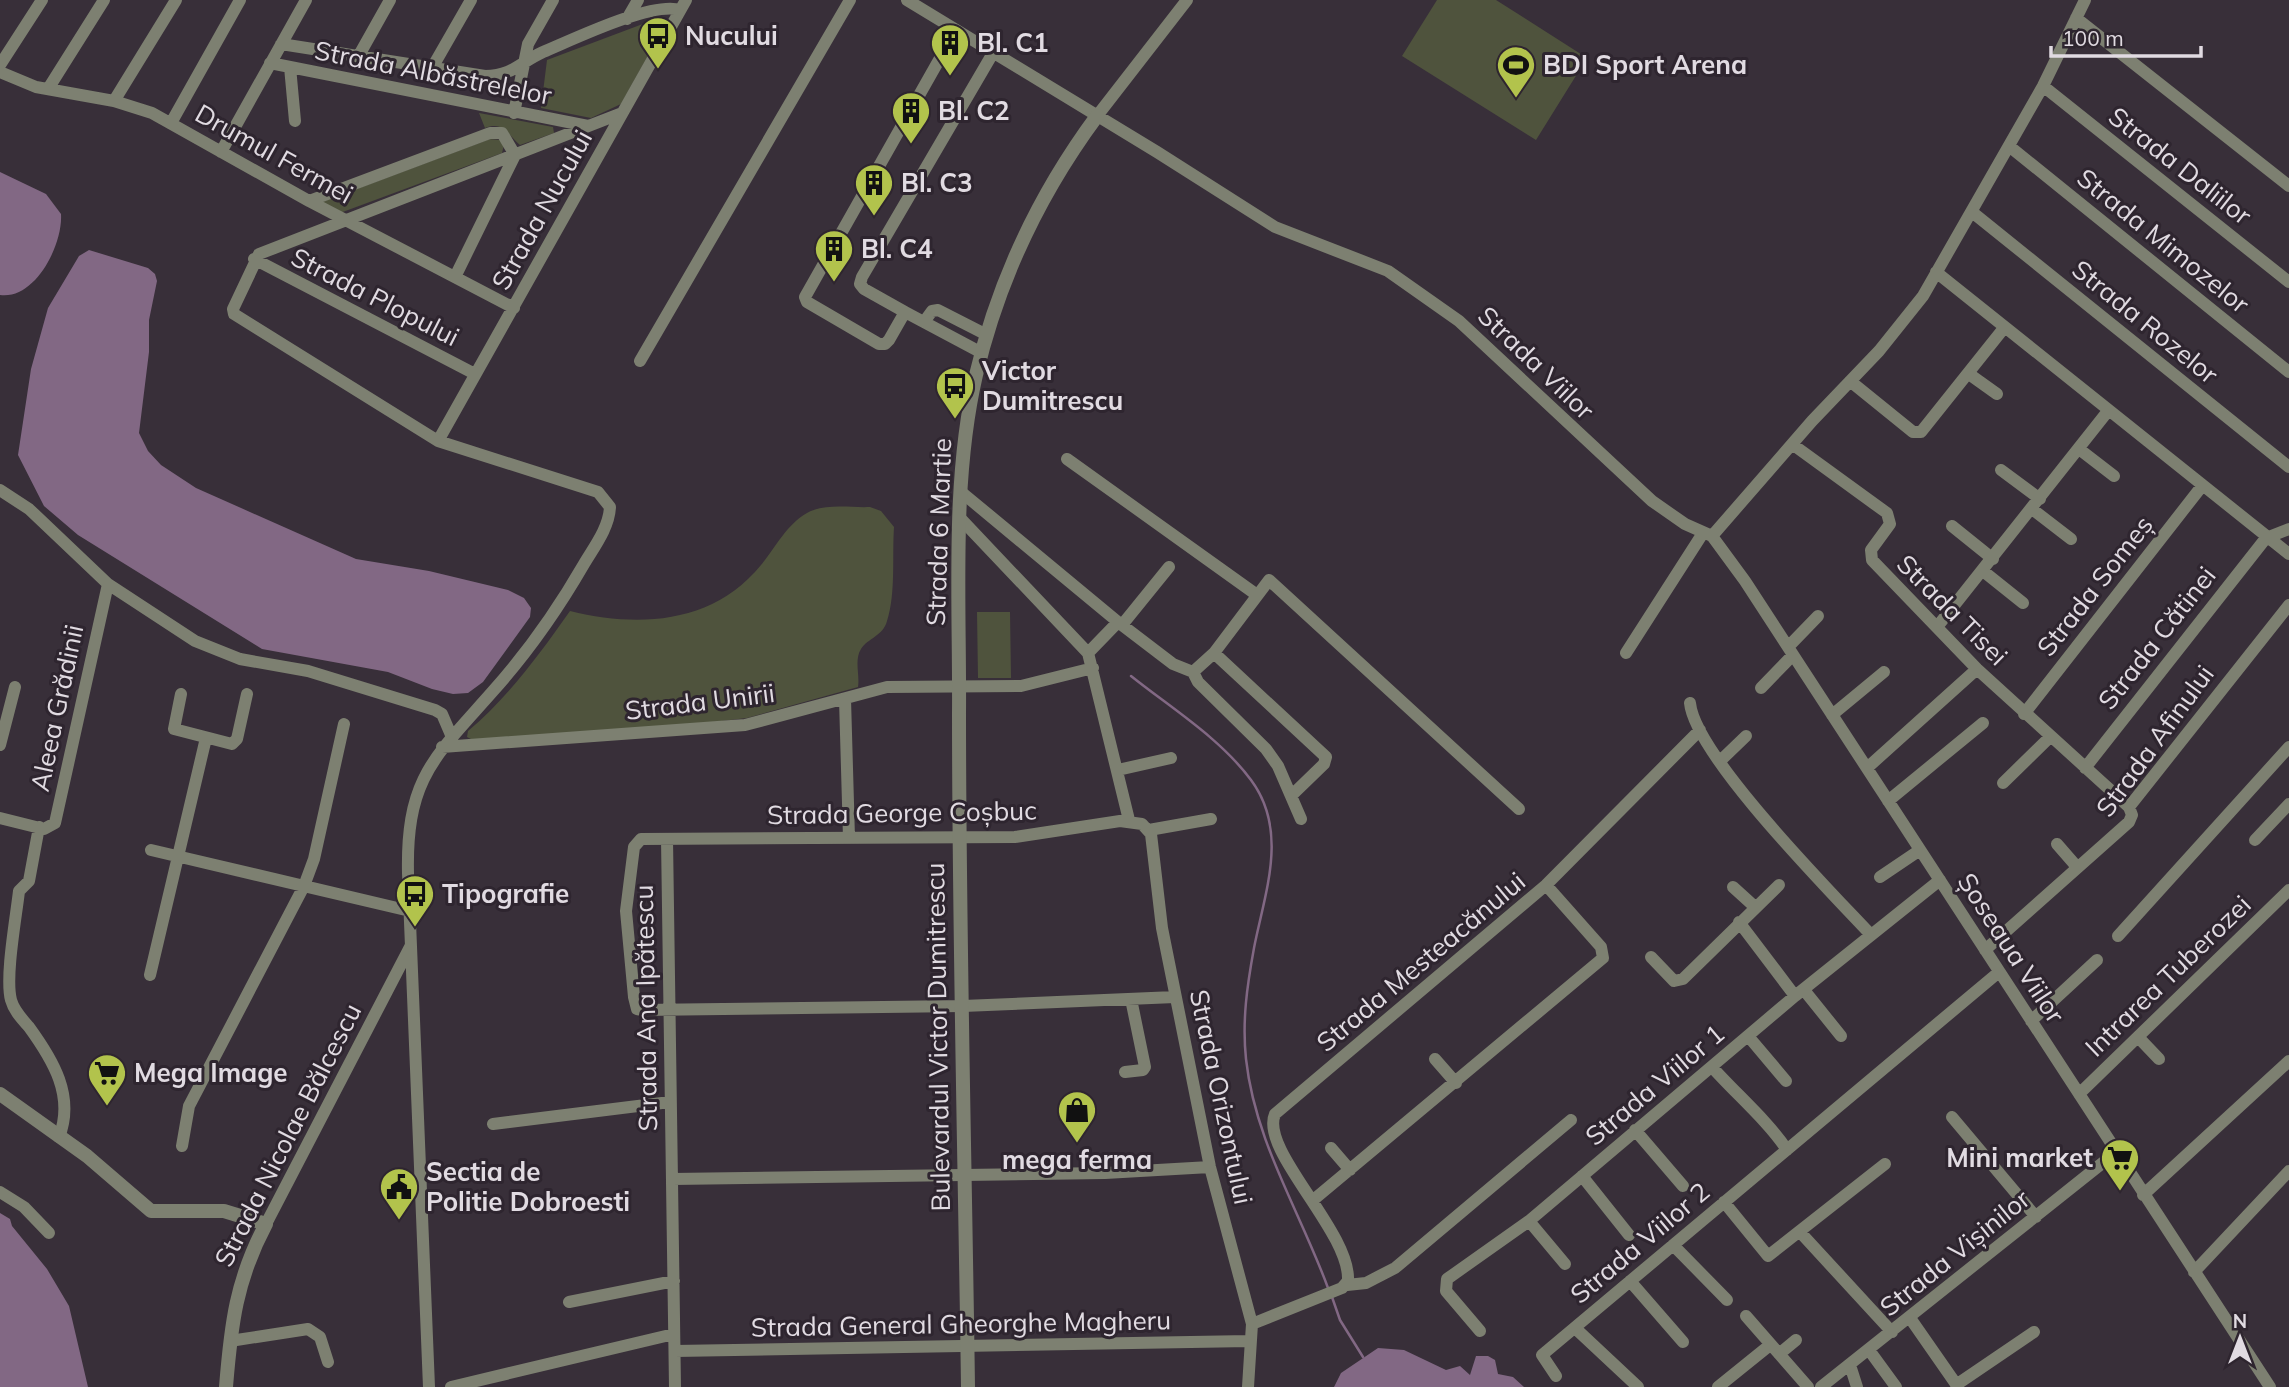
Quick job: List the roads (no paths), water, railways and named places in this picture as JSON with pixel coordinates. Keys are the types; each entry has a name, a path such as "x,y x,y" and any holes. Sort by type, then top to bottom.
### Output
{"street":[{"path":"0,65 43,0"},
{"path":"48,89 104,0"},
{"path":"114,101 176,0"},
{"path":"171,123 240,0"},
{"path":"221,152 306,0"},
{"path":"358,57 390,0"},
{"path":"432,68 471,0"},
{"path":"514,113 521,66 528,44 553,0"},
{"path":"627,19 638,0"},
{"path":"640,361 850,0"},
{"name":"Strada Viilor","path":"907,0 1275,228 1388,271 1459,321 1622,475 1667,513 1707,535"},
{"path":"1097,116 1187,0"},
{"path":"1626,653 1707,535 1905,320 1972,212 2043,86 2085,0"},
{"name":"Strada Albăstrelelor","path":"281,44 485,76 511,73 542,53 627,19 660,8 683,5"},
{"name":"Strada Nucului","path":"438,441 683,5"},
{"path":"2077,18 2289,186"},
{"path":"905,312 883,345 807,302 805,297 956,30"},
{"path":"982,354 864,289 860,281 993,53"},
{"name":"Strada Albăstrelelor","path":"270,63 588,126"},
{"path":"290,67 295,121"},
{"name":"Drumul Fermei","path":"0,72 48,89 114,101 171,123 309,201 514,308"},
{"name":"Strada Daliilor","path":"2043,86 2289,282"},
{"path":"254,259 259,254 344,219 622,113"},
{"name":"Strada 6 Martie","path":"959,686 960,491 971,400 982,354 1009,273 1031,226 1053,182 1097,116"},
{"path":"309,201 490,133 505,135 515,155"},
{"name":"Strada Mimozelor","path":"2009,146 2289,372"},
{"path":"455,277 515,155"},
{"name":"Strada Rozelor","path":"1972,212 2289,467"},
{"name":"Strada Plopului","path":"254,259 475,374"},
{"name":"Strada Nicolae Bălcescu","path":"226,1387 230,1341 241,1278 265,1224 411,944 407,846 412,815 426,772 451,735 494,690 560,606 605,528 610,507 598,492 438,441 234,314 234,303 254,259"},
{"path":"1936,272 2289,554"},
{"path":"924,322 932,311 938,310 987,335"},
{"path":"1850,381 1913,432 1921,432 2004,328"},
{"path":"1969,374 1997,394"},
{"path":"1937,628 2108,411"},
{"name":"Strada Tisei","path":"1791,444 1887,513 1890,524 1871,550 1872,561 2024,714 2129,807"},
{"path":"2079,449 2114,476"},
{"path":"1067,459 1258,595"},
{"path":"2001,470 2071,539"},
{"name":"Strada Someș","path":"2024,714 2202,486"},
{"path":"0,490 29,509 108,584 172,628 223,653 263,664 307,671 435,710 442,714 451,735"},
{"path":"960,491 1120,624 1173,664 1193,672 1198,682 1266,749 1292,795 1301,819"},
{"path":"960,518 1088,653 1133,821 1149,830 1211,819"},
{"path":"1952,526 1993,559"},
{"path":"2266,538 2289,529"},
{"name":"Șoseaua Viilor","path":"1707,535 1790,651 2270,1387"},
{"name":"Strada Cătinei","path":"2085,768 2266,538"},
{"path":"1088,653 1120,624 1169,567"},
{"path":"1983,571 2023,603"},
{"path":"1193,672 1214,653 1269,580 1519,809"},
{"name":"Aleea Grădinii","path":"0,818 48,829 55,823 108,584"},
{"name":"Strada Afinului","path":"1985,950 2129,822 2132,815 2129,807 2289,605"},
{"path":"1761,688 1818,616"},
{"path":"1214,653 1326,757 1324,764 1292,795"},
{"name":"Strada Unirii","path":"442,747 744,725 901,685 1021,686 1093,668"},
{"path":"1867,768 1977,669"},
{"path":"1832,716 1884,672"},
{"name":"Bulevardul Victor Dumitrescu","path":"959,686 968,1387"},
{"path":"0,745 15,687"},
{"path":"181,694 173,728 234,743 247,694"},
{"path":"845,699 849,838"},
{"path":"1690,703 1700,730 1720,761 1765,819 1871,935"},
{"path":"1888,801 1983,723"},
{"path":"182,1146 187,1111 304,886 314,859 344,724"},
{"path":"1546,885 1700,730"},
{"path":"1720,761 1746,736"},
{"path":"2003,783 2050,737"},
{"path":"150,975 206,738"},
{"path":"2118,936 2289,747"},
{"path":"1118,770 1171,758"},
{"path":"2255,840 2289,804"},
{"name":"Strada George Coșbuc","path":"669,1011 642,1010 635,1005 626,911 635,843 641,839 960,838 1036,835 1133,821"},
{"name":"Aleea Grădinii","path":"39,827 29,881 19,891 9,989 15,1011 49,1055 60,1080 65,1109 59,1137"},
{"name":"Strada Orizontului","path":"1149,830 1175,997 1210,1167 1252,1324 1248,1387"},
{"name":"Strada Ana Ipătescu","path":"667,839 675,1387"},
{"path":"2057,844 2077,867"},
{"path":"151,850 410,911"},
{"path":"1880,877 1920,850"},
{"name":"Strada Viilor 1","path":"1480,1331 1448,1294 1445,1281 1529,1221 1799,993 1940,880"},
{"name":"Strada Mesteacănului","path":"1312,1201 1456,1083 1604,956 1601,947 1546,885 1275,1114 1273,1125 1281,1149 1345,1258 1349,1275 1344,1287"},
{"path":"1651,957 1670,978 1678,981 1696,967 1779,885"},
{"path":"1733,887 1755,907"},
{"name":"Intrarea Tuberozei","path":"2078,1094 2289,890"},
{"path":"1739,922 1799,993 1842,1036"},
{"path":"411,944 429,1387"},
{"path":"2031,1021 2097,960"},
{"name":"Strada Viilor 2","path":"1556,1376 1542,1355 1999,972"},
{"path":"669,1011 963,1006 1175,997"},
{"path":"1125,1072 1143,1070 1145,1067 1131,999"},
{"path":"1748,1036 1786,1081"},
{"path":"2138,1037 2160,1059"},
{"path":"1435,1059 1456,1083"},
{"path":"2143,1195 2289,1061"},
{"path":"1712,1067 1762,1122 1772,1129 1787,1150"},
{"path":"0,1094 59,1137 151,1211 224,1211 265,1224"},
{"path":"493,1124 670,1102"},
{"path":"1952,1117 2036,1217"},
{"path":"1252,1324 1344,1287 1372,1280 1395,1268 1571,1120"},
{"name":"Strada Viilor 2","path":"1635,1130 1683,1186"},
{"path":"1331,1149 1350,1170"},
{"name":"Strada Vișinilor","path":"1821,1387 2115,1153"},
{"path":"1724,1202 1768,1256 1885,1164"},
{"path":"672,1178 1210,1167"},
{"path":"2194,1272 2289,1171"},
{"name":"Strada Viilor 2","path":"1581,1177 1629,1235"},
{"path":"0,1192 24,1207 49,1233"},
{"name":"Strada Viilor 2","path":"1529,1221 1565,1265"},
{"path":"1800,1232 1892,1332"},
{"path":"1673,1245 1727,1300"},
{"path":"569,1303 674,1281"},
{"path":"1630,1281 1683,1342"},
{"path":"1746,1316 1808,1387"},
{"path":"1910,1318 1957,1386 2034,1332"},
{"path":"1575,1328 1638,1387"},
{"path":"230,1341 308,1329 320,1337 328,1362"},
{"path":"452,1387 674,1334"},
{"path":"1718,1387 1775,1349 1796,1340"},
{"name":"Strada General Gheorghe Magheru","path":"675,1351 1249,1341"},
{"path":"1869,1350 1896,1387"},
{"path":"1850,1365 1857,1387"}],"waterway":[{"path":"1131,676 1210,737 1239,765 1262,800 1269,820 1271,862 1247,990 1246,1059 1251,1090 1269,1148 1328,1288"},
{"path":"1332,1297 1340,1320 1363,1357"}],"place":[{"name":"Nucului","path":"658,70"},
{"name":"Bl. C1","path":"950,77"},
{"name":"BDI Sport Arena","path":"1516,99"},
{"name":"Bl. C2","path":"911,145"},
{"name":"Bl. C3","path":"874,217"},
{"name":"Bl. C4","path":"834,283"},
{"name":"Victor Dumitrescu","path":"955,420"},
{"name":"Tipografie","path":"415,928"},
{"name":"Mega Image","path":"107,1107"},
{"name":"mega ferma","path":"1077,1144"},
{"name":"Mini market","path":"2120,1192"},
{"name":"Sectia de Politie Dobroesti","path":"399,1221"}]}
